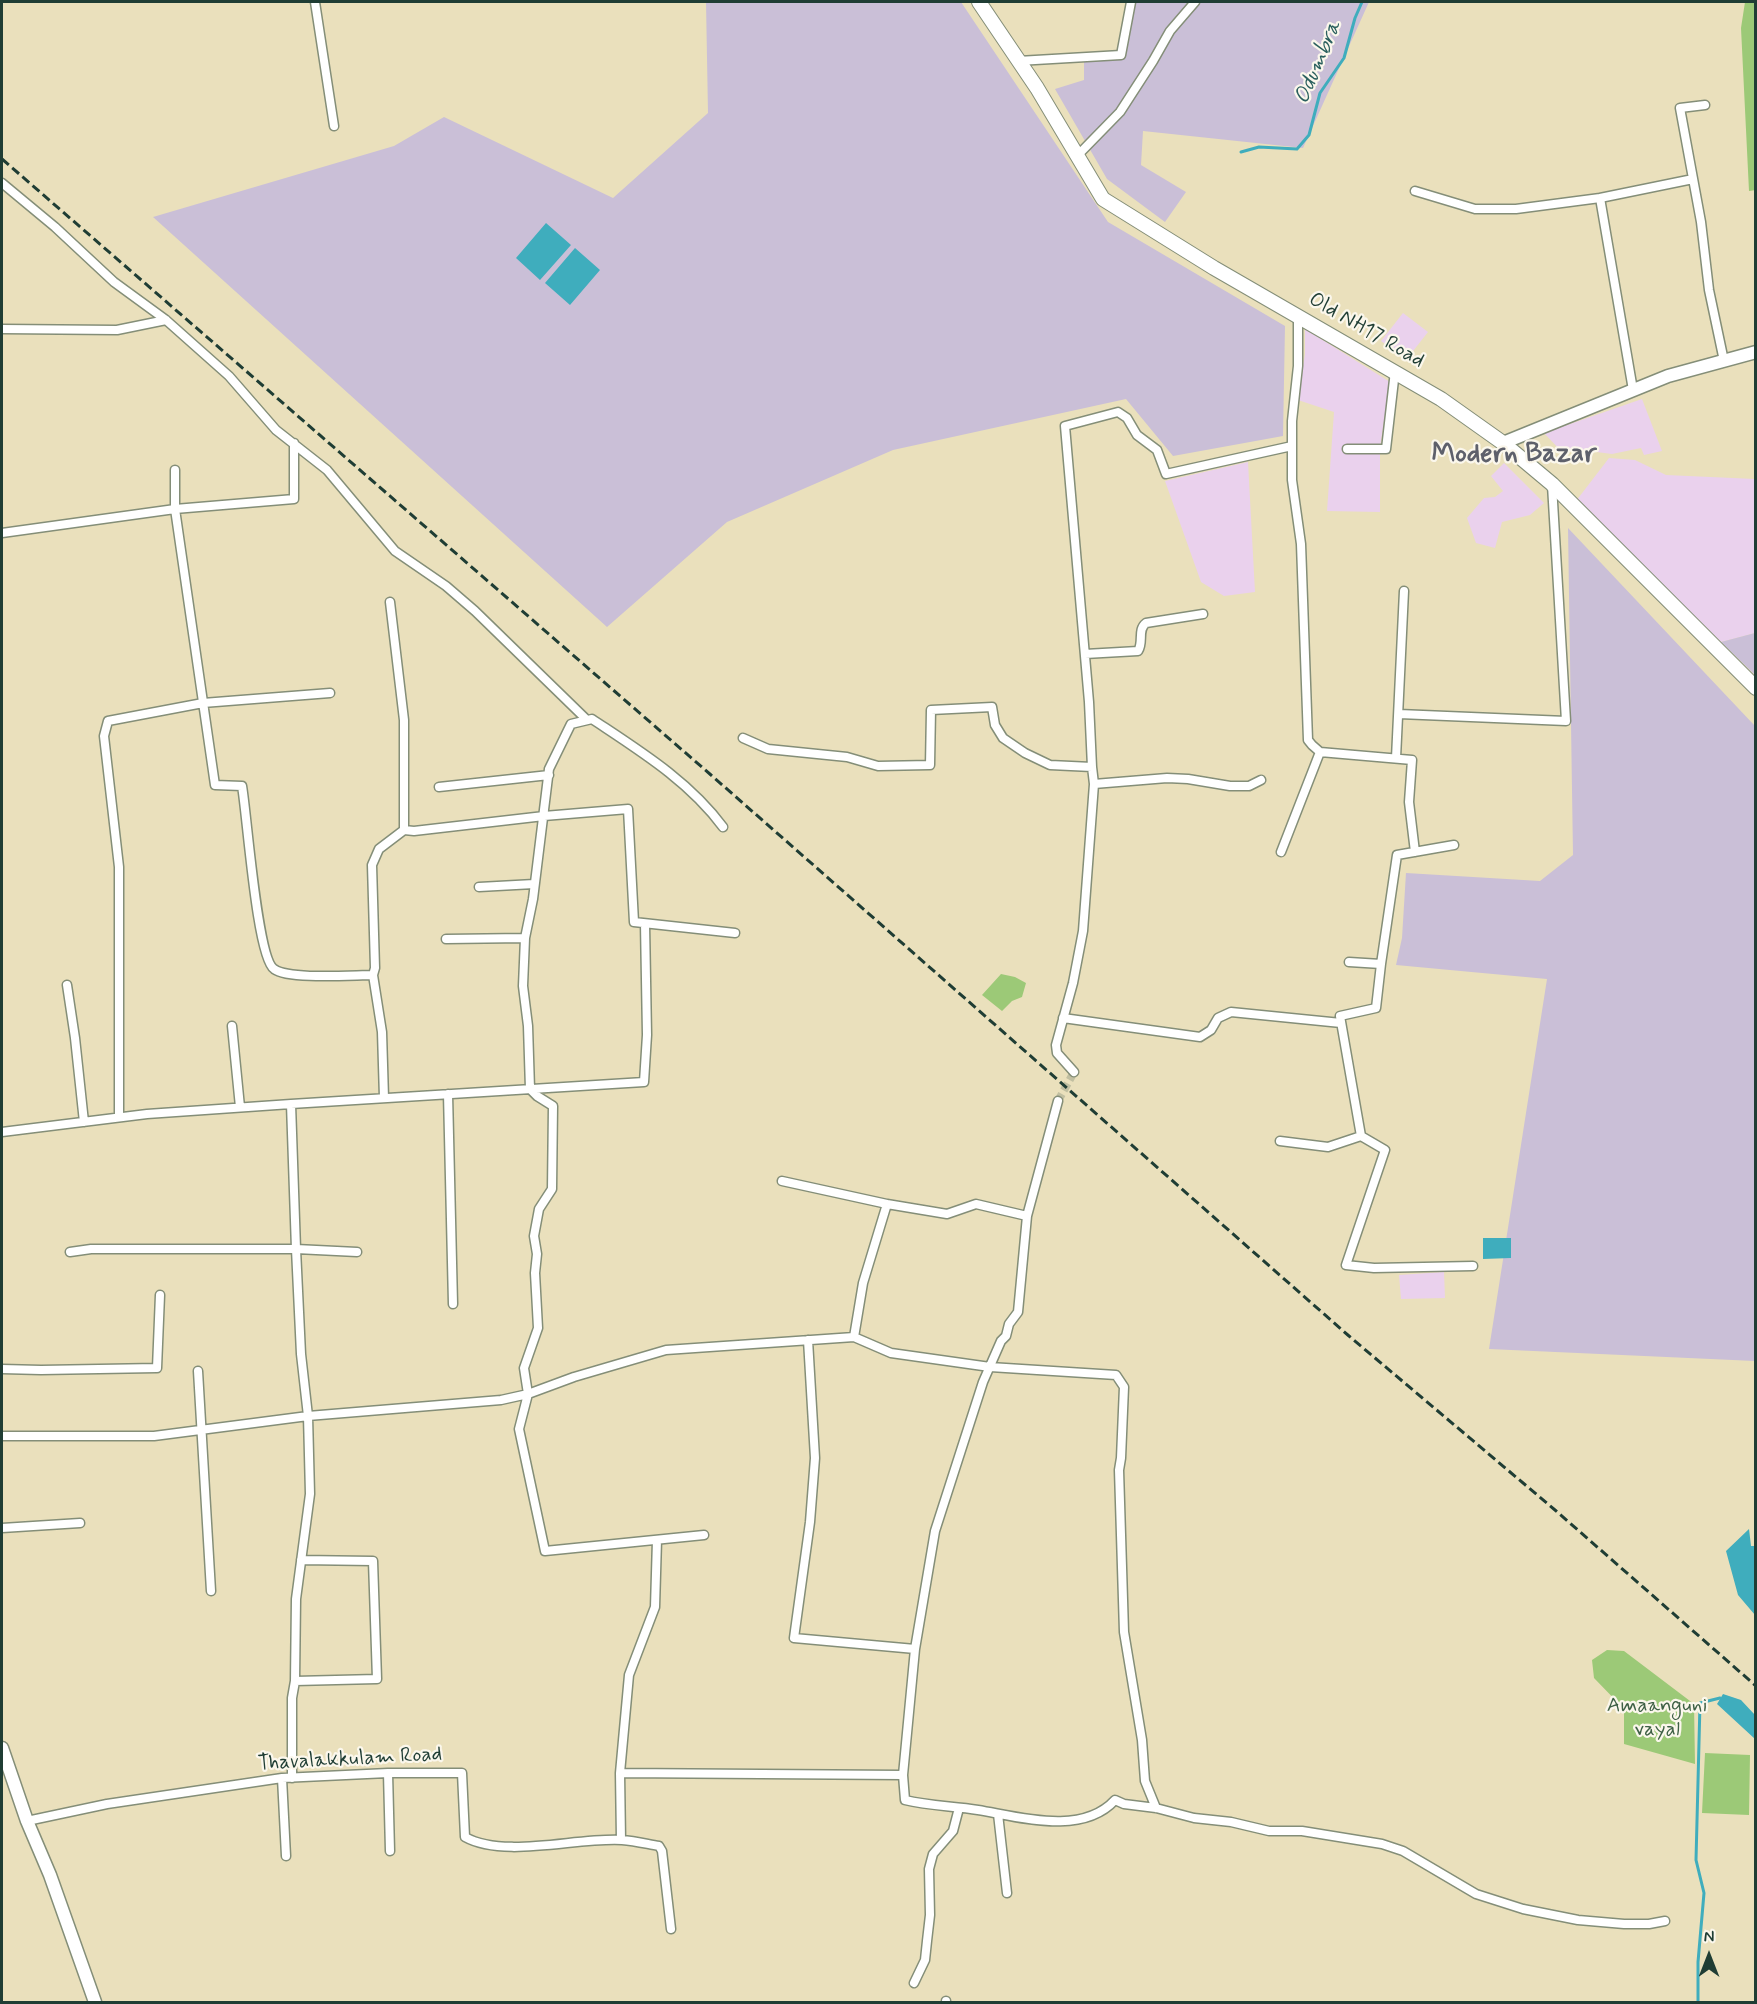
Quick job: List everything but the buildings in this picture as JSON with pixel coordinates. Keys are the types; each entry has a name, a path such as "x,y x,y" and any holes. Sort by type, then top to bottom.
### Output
{"main road":[{"name":"Old NH17 Road","path":"980,2 1037,88 1103,199 1298,317 1395,371 1441,399 1503,442 1552,484 1755,688"},
{"path":"1503,442 1668,376 1755,352"},
{"path":"2,1748 95,2002"}],"street":[{"path":"315,2 334,126"},
{"path":"1018,61 1121,55 1131,2"},
{"path":"1077,156 1120,112 1153,62 1170,31 1195,2"},
{"path":"1705,105 1680,108 1701,222 1709,290 1724,361"},
{"path":"1415,191 1475,209 1516,209 1600,198 1693,179"},
{"path":"2,183 55,227 114,282 166,320 229,376 276,430 327,470 395,551 446,586 475,611 587,720"},
{"path":"1600,198 1633,390"},
{"path":"1298,317 1298,366 1292,421 1292,480 1301,544 1308,740 1320,752 1412,760 1409,801 1415,852"},
{"path":"2,329 117,330 166,320"},
{"path":"1347,449 1386,449 1395,371"},
{"path":"1074,1072 1057,1053 1056,1045 1083,931 1094,784 1065,426 1118,412 1126,418 1137,435 1157,450 1166,474 1292,446"},
{"path":"2,533 175,509 294,500 294,443"},
{"path":"175,470 175,509 215,785 242,786 261,938 268,964 275,970 293,975 373,975"},
{"path":"1399,714 1566,720 1552,484"},
{"path":"1396,758 1404,591"},
{"path":"390,602 404,720 404,830"},
{"path":"1085,654 1138,651 1141,647 1142,626 1146,623 1203,614"},
{"path":"120,1118 118,867 104,736 108,720 204,703 330,693"},
{"path":"743,738 768,749 847,757 878,766 930,765 931,710 993,707 995,725 1003,738 1025,753 1050,765 1092,766"},
{"path":"704,1535 545,1551 519,1428 528,1394 524,1368 538,1328 534,1273 537,1254 534,1236 539,1209 552,1189 553,1106 530,1089 528,1026 523,986 525,938 549,775 556,754 571,724 592,719 680,780 700,798 723,827"},
{"path":"1281,852 1320,752"},
{"path":"439,787 549,775"},
{"path":"1094,784 1167,778 1230,786 1249,786 1261,780"},
{"path":"384,1098 382,1032 373,975 375,968 372,864 379,849 404,830 414,831 628,809 634,922 735,933"},
{"path":"1454,845 1397,855 1376,1008 1340,1016 1361,1136 1384,1150 1346,1265 1374,1268 1473,1266"},
{"path":"479,887 534,884"},
{"path":"2,1132 240,1107 644,1082 647,1035 645,924"},
{"path":"446,939 525,938"},
{"path":"1348,962 1381,964"},
{"path":"66,985 75,1038 84,1122"},
{"path":"1063,1018 1200,1037 1210,1030 1218,1018 1231,1012 1341,1023"},
{"path":"232,1026 240,1107"},
{"path":"448,1094 453,1305"},
{"path":"1058,1101 1027,1216 1018,1312 1001,1341 983,1382 935,1531 915,1649 903,1775 905,1800 1033,1821 1071,1821 1090,1817 1108,1808 1115,1800 1124,1804 1156,1808 1194,1818 1231,1822 1269,1831 1302,1831 1382,1844 1403,1851 1462,1883 1476,1894 1523,1909 1578,1920 1624,1924 1649,1924 1665,1921"},
{"path":"291,1104 301,1354 308,1416 310,1494 296,1599 292,1778"},
{"path":"1280,1141 1328,1147 1361,1136"},
{"path":"782,1181 887,1204 947,1214 976,1204 1027,1216"},
{"path":"854,1337 863,1283 887,1204"},
{"path":"70,1252 91,1249 296,1249 357,1252"},
{"path":"2,1369 157,1368 160,1296"},
{"path":"2,1436 154,1436 308,1416 501,1400 528,1394 574,1377 666,1350 854,1337 891,1353 990,1367 1116,1375 1124,1387 1119,1470 1124,1632 1142,1740 1145,1781 1156,1808"},
{"path":"808,1341 815,1458 810,1522 794,1638 915,1649"},
{"path":"198,1371 211,1591"},
{"path":"2,1528 80,1523"},
{"path":"657,1540 655,1607 629,1675 620,1773 621,1840 659,1846 662,1851 671,1929"},
{"path":"295,1681 377,1679 373,1561 301,1560"},
{"path":"388,1773 390,1851"},
{"name":"Thavalakkulam Road","path":"27,1821 107,1804 282,1778 388,1773 462,1773 465,1837 476,1843 501,1846 540,1846 621,1840"},
{"path":"620,1773 903,1775"},
{"path":"282,1778 286,1856"},
{"path":"914,1983 925,1960 930,1915 928,1869 933,1854 953,1831 959,1808"},
{"path":"998,1815 1007,1893"},
{"path":"1420,1862 1423,1850"}],"shaded area":[{"path":"706,2 961,2 1108,222 1285,326 1283,436 1173,456 1126,399 893,450 727,522 607,627 153,217 394,146 444,117 613,198 708,113"},
{"path":"1127,2 1369,2 1303,148 1143,131 1141,165 1186,192 1165,222 1107,179 1055,89 1084,80 1084,55 1116,56"},
{"path":"1403,313 1428,332 1406,360 1381,341"},
{"path":"1305,329 1390,382 1380,447 1380,512 1327,511 1334,412 1298,400 1305,354"},
{"path":"1642,399 1662,451 1644,455 1641,448 1612,454 1589,451 1562,452 1544,433"},
{"path":"1609,458 1635,460 1666,475 1755,479 1755,633 1721,642 1576,501"},
{"path":"1248,462 1255,592 1224,596 1201,582 1165,481"},
{"path":"1504,463 1544,503 1530,515 1502,522 1495,548 1476,543 1467,518 1484,498 1495,497 1503,491 1491,476"},
{"path":"1568,528 1755,726 1755,1361 1489,1349 1547,979 1396,965 1402,938 1406,873 1540,881 1573,855"},
{"path":"1756,633 1755,675 1721,642"},
{"path":"1444,1272 1445,1298 1401,1299 1399,1275"}],"green space":[{"path":"1745,2 1756,2 1756,190 1749,191 1741,28"},
{"path":"1001,974 1015,977 1026,983 1022,997 1012,1001 1002,1011 982,995"},
{"name":"Amaanguni vayal","path":"1607,1650 1624,1651 1694,1704 1695,1764 1624,1744 1624,1709 1594,1678 1592,1660"},
{"path":"1705,1753 1750,1755 1749,1815 1702,1813"}],"water":[{"path":"546,223 571,245 540,280 516,258"},
{"path":"575,248 600,270 570,305 545,283"},
{"path":"1483,1238 1511,1238 1511,1258 1483,1259"},
{"path":"1749,1529 1751,1546 1755,1546 1755,1615 1738,1595 1726,1551"},
{"path":"1723,1694 1741,1700 1755,1715 1755,1739 1717,1704"}],"waterway":[{"name":"Odumbra","path":"1241,152 1259,147 1297,149 1309,135 1320,93 1344,58 1362,2"},
{"path":"1698,2002 1698,1962 1704,1893 1696,1860 1700,1703 1720,1698"}],"tunnel":[{"path":"1058,1101 1074,1072"}],"railway":[{"path":"2,159 711,775 1349,1336 1555,1510 1756,1686"}],"district":[{"name":"Modern Bazar","path":"1514,455"}]}
